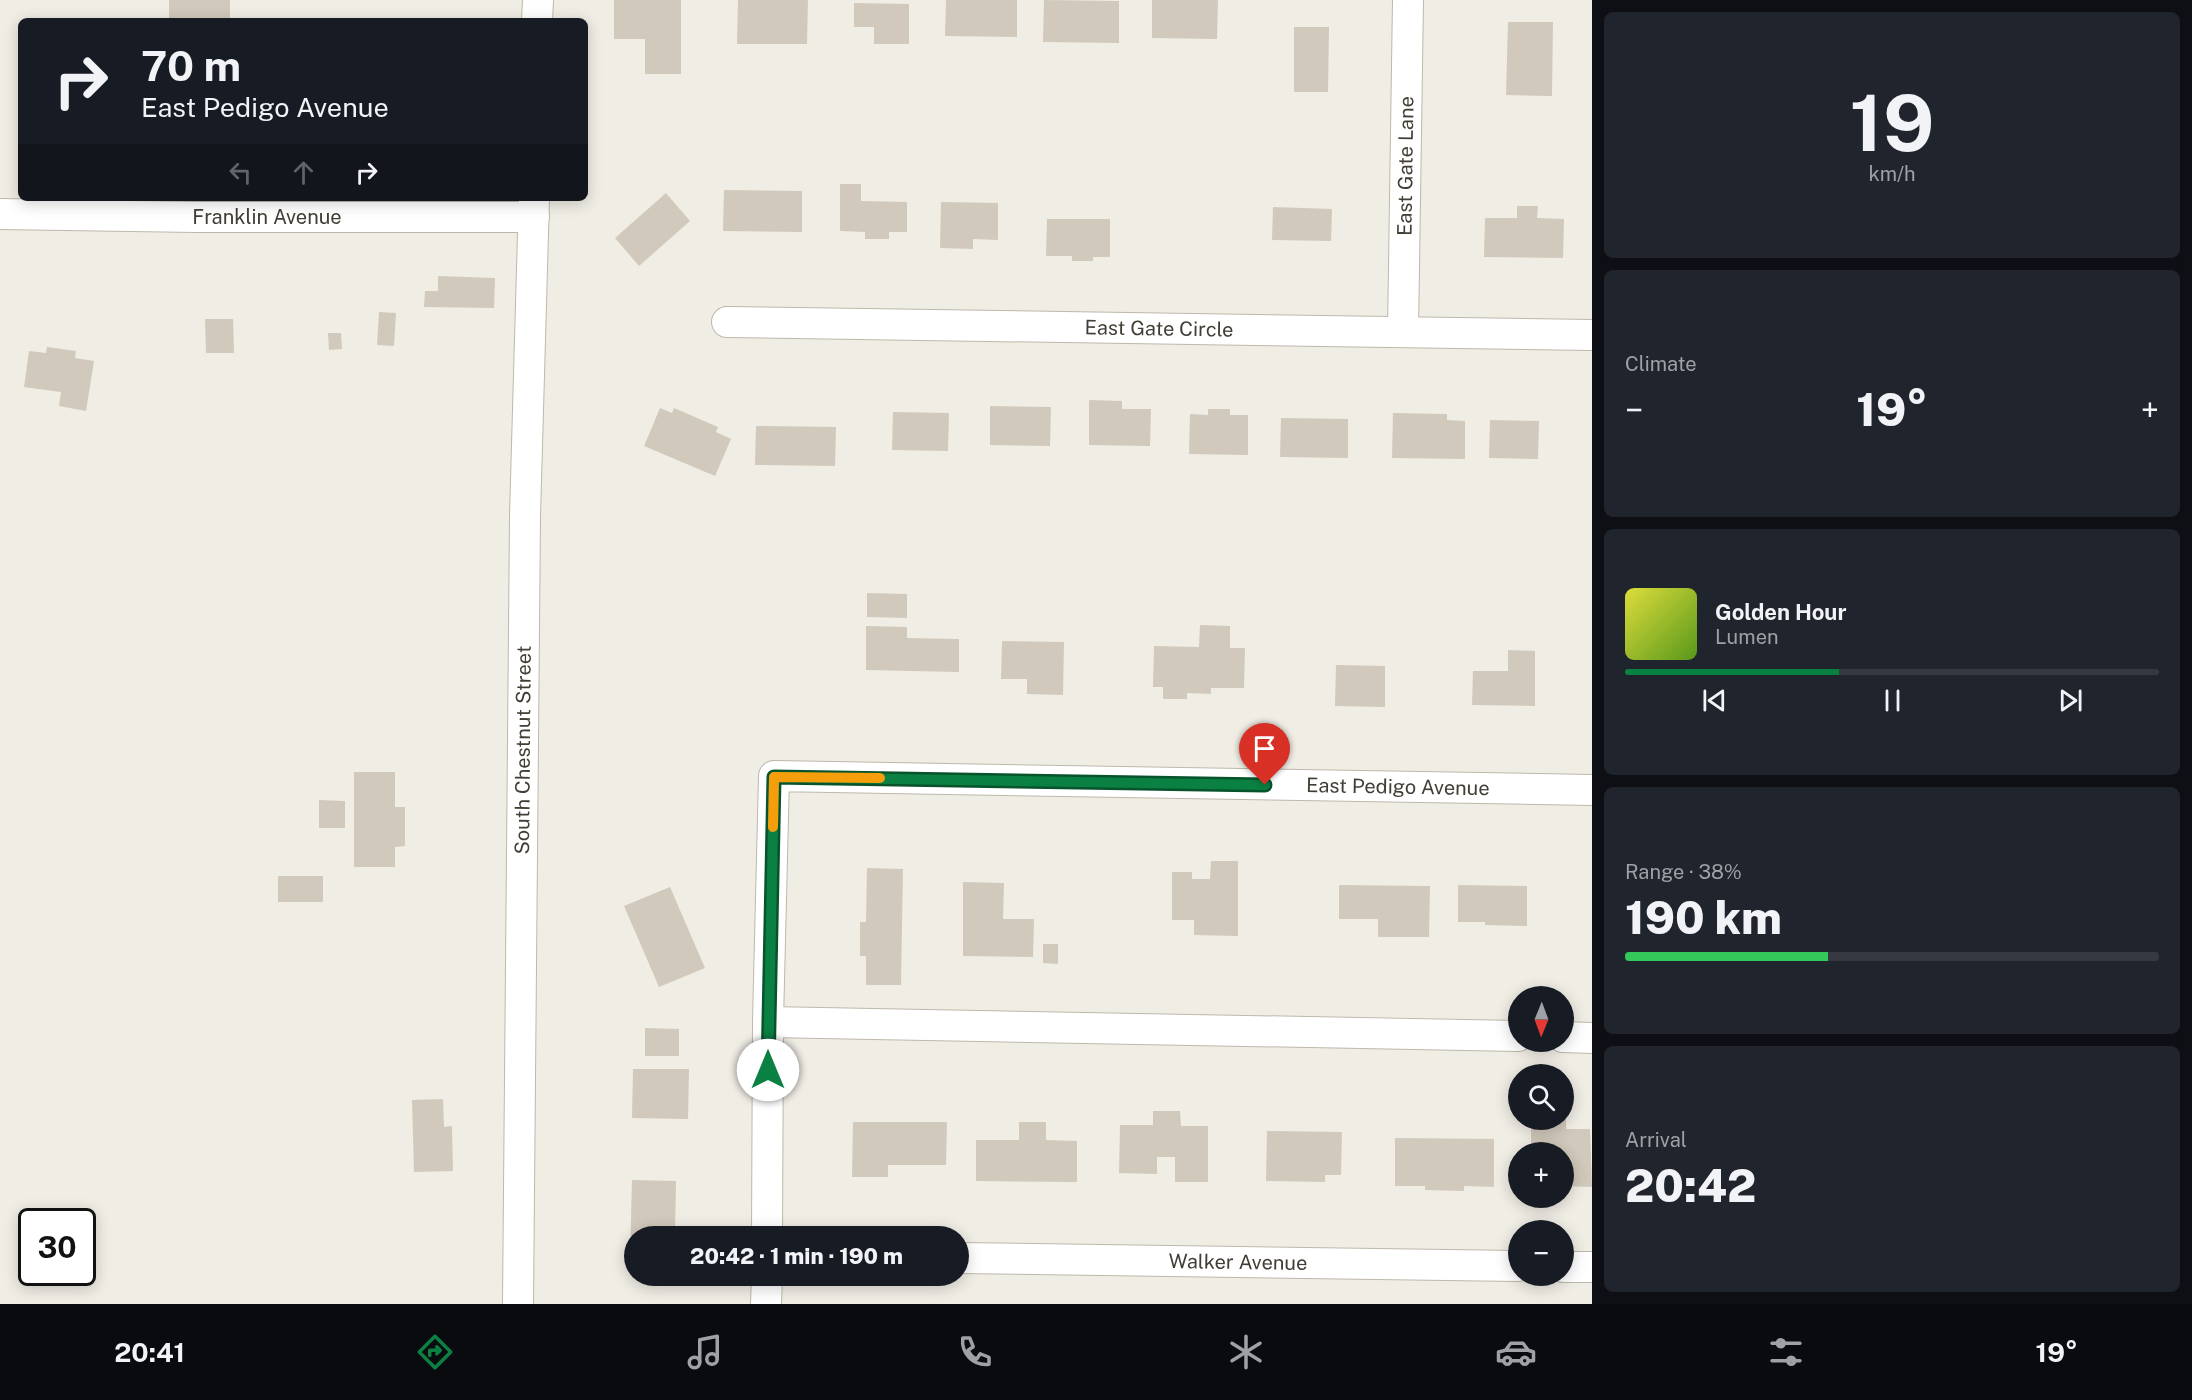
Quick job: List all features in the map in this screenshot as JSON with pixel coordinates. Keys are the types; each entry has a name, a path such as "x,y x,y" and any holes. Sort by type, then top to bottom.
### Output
{"street":[{"path":"537,18 538,0"},
{"name":"East Gate Lane","path":"1403,332 1408,0"},
{"name":"Franklin Avenue","path":"0,214 196,217 534,208"},
{"name":"South Chestnut Street","path":"518,1304 525,516 534,208"},
{"name":"East Gate Circle","path":"727,322 1592,335"},
{"name":"East Pedigo Avenue","path":"768,1022 774,777 1592,790"},
{"path":"767,1226 768,1022 1508,1036"},
{"path":"1574,1037 1592,1038"},
{"name":"Walker Avenue","path":"969,1258 1508,1266"},
{"path":"1574,1267 1592,1267"},
{"path":"766,1304 767,1286"}],"building":[{"path":"169,0 230,0 230,18 169,18"},
{"path":"614,0 681,0 681,74 645,74 645,39 614,39"},
{"path":"738,0 808,0 807,44 737,44"},
{"path":"946,0 1017,0 1017,37 945,36"},
{"path":"1044,0 1119,1 1119,43 1043,42"},
{"path":"1152,0 1218,0 1217,39 1152,38"},
{"path":"854,3 909,4 909,44 874,44 874,27 854,27"},
{"path":"1508,22 1553,22 1552,96 1506,95"},
{"path":"1294,27 1329,27 1328,92 1294,92"},
{"path":"840,184 861,184 861,201 907,202 907,232 889,232 889,239 865,239 865,232 840,231"},
{"path":"724,190 802,191 802,232 723,231"},
{"path":"666,193 690,221 639,266 615,238"},
{"path":"941,202 998,203 998,240 973,239 973,249 940,248"},
{"path":"1517,206 1538,206 1537,218 1564,219 1563,258 1484,257 1485,218 1517,218"},
{"path":"1273,207 1332,209 1331,241 1272,240"},
{"path":"1047,219 1110,219 1110,257 1093,257 1093,261 1072,261 1072,256 1046,256"},
{"path":"438,276 495,278 494,308 424,307 425,291 438,291"},
{"path":"379,312 396,313 394,346 377,345"},
{"path":"205,319 233,319 234,353 206,353"},
{"path":"328,333 341,333 342,349 329,350"},
{"path":"47,347 76,351 75,358 94,361 86,411 59,406 61,392 24,387 29,351 46,353"},
{"path":"1089,400 1122,401 1122,409 1151,409 1150,446 1089,445"},
{"path":"990,406 1051,407 1050,446 990,445"},
{"path":"660,408 672,413 674,408 718,427 716,432 731,439 715,476 644,446"},
{"path":"1208,409 1230,409 1230,415 1248,415 1248,455 1189,454 1190,414 1208,415"},
{"path":"893,412 949,413 948,451 892,450"},
{"path":"1393,413 1447,414 1447,420 1465,421 1465,459 1392,458"},
{"path":"1281,418 1348,419 1348,458 1280,457"},
{"path":"1490,420 1539,421 1538,459 1489,458"},
{"path":"756,426 836,427 835,466 755,465"},
{"path":"867,593 907,594 907,618 867,617"},
{"path":"1200,625 1230,626 1230,648 1245,648 1244,688 1211,688 1211,694 1187,693 1187,699 1163,699 1163,687 1153,687 1154,646 1199,647"},
{"path":"866,626 907,627 907,638 959,639 959,672 866,670"},
{"path":"1002,641 1064,642 1063,695 1027,694 1027,679 1001,679"},
{"path":"1508,650 1535,651 1535,706 1472,705 1473,671 1508,671"},
{"path":"1336,665 1385,666 1385,707 1335,706"},
{"path":"354,772 395,772 395,807 405,807 405,846 395,847 395,867 354,867"},
{"path":"319,800 345,801 345,828 319,828"},
{"path":"1211,861 1238,861 1238,936 1194,935 1194,920 1172,920 1172,872 1192,872 1192,879 1210,879"},
{"path":"867,868 903,869 901,985 866,985 866,956 860,956 860,922 866,922"},
{"path":"278,876 323,876 323,902 278,902"},
{"path":"963,882 1004,883 1003,919 1034,919 1033,957 963,956"},
{"path":"1339,885 1430,886 1429,937 1378,937 1378,919 1339,919"},
{"path":"1458,885 1527,886 1527,926 1458,922"},
{"path":"670,887 705,968 659,987 624,906"},
{"path":"1043,944 1058,944 1058,964 1043,963"},
{"path":"645,1028 679,1029 679,1056 645,1056"},
{"path":"633,1069 689,1069 688,1119 632,1118"},
{"path":"443,1099 444,1127 452,1126 453,1171 414,1172 412,1100"},
{"path":"1153,1111 1180,1111 1181,1126 1208,1126 1208,1182 1175,1182 1175,1157 1157,1157 1157,1174 1119,1173 1120,1125 1153,1125"},
{"path":"853,1122 947,1122 946,1165 888,1165 888,1177 852,1177"},
{"path":"1019,1122 1046,1122 1046,1140 1077,1141 1077,1182 976,1181 976,1140 1019,1140"},
{"path":"1590,1129 1592,1187 1574,1186 1574,1142 1531,1142 1531,1130"},
{"path":"1267,1131 1342,1132 1341,1175 1325,1175 1325,1182 1266,1181"},
{"path":"1395,1138 1494,1139 1494,1187 1464,1186 1464,1191 1425,1190 1425,1186 1395,1186"},
{"path":"632,1180 676,1181 675,1226 631,1226"}],"slow traffic":[{"path":"773,827 774,777 880,778"}],"route":[{"path":"768,1070 774,777 1265,785"}]}
